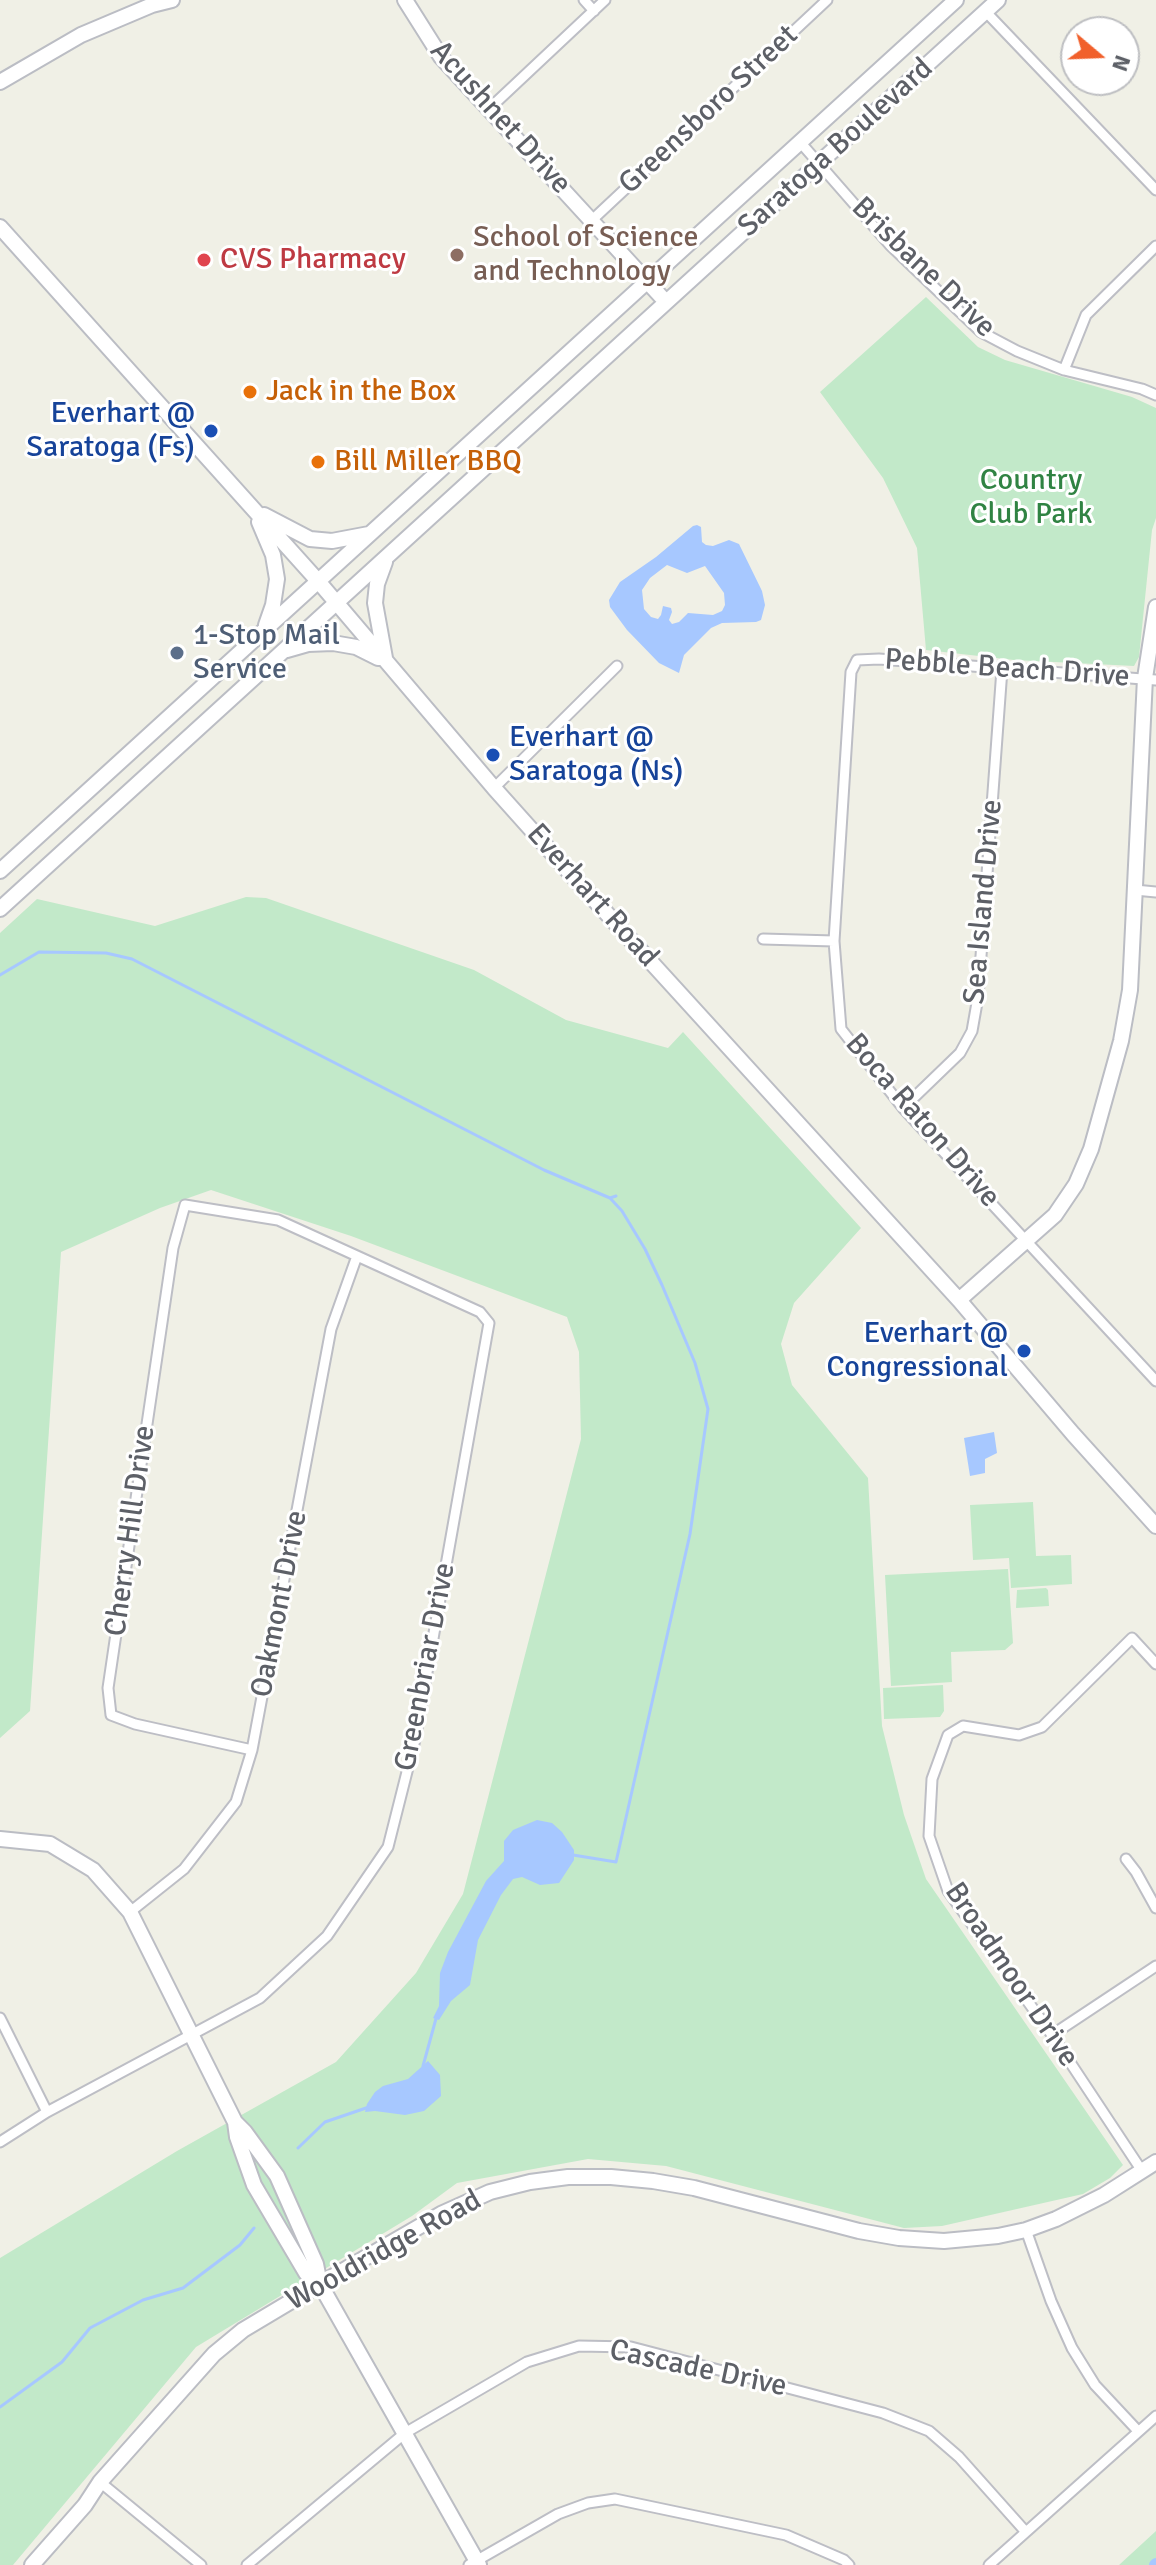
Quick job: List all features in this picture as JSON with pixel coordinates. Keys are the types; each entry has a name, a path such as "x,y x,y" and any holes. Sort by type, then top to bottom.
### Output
{"main road":[{"path":"0,82 81,35 152,5 172,0"},
{"name":"Acushnet Drive","path":"405,0 441,57 666,302"},
{"name":"Saratoga Boulevard","path":"0,871 956,0"},
{"name":"Saratoga Boulevard","path":"0,909 998,0"},
{"name":"Everhart Road","path":"0,227 318,581 494,788 959,1300 1156,1526"},
{"path":"249,505 310,539 332,541 370,534"},
{"path":"249,505 264,529 277,579 265,629"},
{"path":"386,663 375,603 377,584 389,554"},
{"path":"959,1300 1055,1215 1076,1184 1091,1149 1121,1041 1130,990 1156,607"},
{"path":"283,652 308,644 333,643 356,647 386,663"},
{"path":"0,1839 50,1844 93,1870 130,1912 235,2122 277,2176 316,2264 320,2284 405,2433 474,2563"},
{"path":"235,2122 237,2137 254,2185 306,2273 320,2284"},
{"name":"Wooldridge Road","path":"32,2565 178,2391 243,2330 441,2214 490,2192 568,2177 611,2177 667,2183 859,2231 899,2238 972,2240 1026,2230 1056,2219 1156,2162"}],"street":[{"path":"584,0 594,11"},
{"path":"490,108 605,0"},
{"name":"Greensboro Street","path":"591,221 827,0"},
{"path":"985,11 1156,190"},
{"name":"Brisbane Drive","path":"800,142 890,245 981,332 1064,370 1156,395"},
{"path":"1064,370 1086,315 1156,246"},
{"name":"Pebble Beach Drive","path":"857,660 879,659 1151,679"},
{"name":"Boca Raton Drive","path":"857,660 851,672 834,941 841,1029 903,1108 1156,1381"},
{"path":"494,788 617,666"},
{"name":"Sea Island Drive","path":"903,1108 960,1053 972,1031 978,997 1002,669"},
{"path":"1135,890 1156,892"},
{"path":"763,939 834,941"},
{"name":"Greenbriar Drive","path":"0,2142 47,2112 260,1998 327,1936 388,1847 415,1740 489,1323 480,1312 278,1220 185,1205"},
{"name":"Cherry Hill Drive","path":"185,1205 173,1248 108,1688 111,1715 135,1724 252,1750"},
{"name":"Oakmont Drive","path":"130,1912 184,1869 236,1802 252,1750 331,1329 357,1256"},
{"name":"Broadmoor Drive","path":"1142,2171 1052,2035 948,1891 929,1836 932,1779 948,1735 963,1726 1019,1735 1042,1727 1132,1638 1156,1664"},
{"path":"1126,1859 1156,1908"},
{"path":"1052,2035 1156,1966"},
{"path":"0,2018 47,2112"},
{"path":"1026,2230 1051,2301 1072,2348 1095,2385 1138,2431"},
{"name":"Cascade Drive","path":"247,2565 405,2433 527,2362 579,2346 631,2347 883,2413 929,2431 959,2457 1025,2531"},
{"path":"989,2565 1156,2416"},
{"path":"100,2482 201,2565"},
{"path":"474,2563 558,2514 588,2503 615,2499 786,2535 849,2565"}],"green space":[{"name":"Country Club Park","path":"926,297 978,347 1005,360 1132,397 1156,408 1156,518 1152,530 1139,657 1134,666 1014,660 926,650 917,548 883,478 820,392"},
{"path":"246,897 266,898 474,970 566,1020 668,1048 683,1032 861,1228 794,1303 781,1344 792,1385 868,1478 882,1726 904,1815 926,1879 1123,2165 1110,2178 1083,2194 942,2226 904,2228 666,2166 588,2159 457,2183 412,2216 196,2347 13,2565 0,2565 0,2258 177,2151 336,2062 416,1973 463,1894 581,1439 579,1352 567,1317 351,1236 211,1190 160,1208 61,1252 30,1711 0,1738 0,933 37,899 155,926"},
{"path":"1033,1502 1036,1556 1071,1555 1072,1584 1011,1588 1009,1558 973,1560 970,1505"},
{"path":"1008,1569 1013,1643 1005,1650 951,1652 952,1682 891,1686 885,1575"},
{"path":"1046,1588 1049,1606 1016,1608 1017,1590"},
{"path":"943,1685 944,1711 940,1717 884,1719 883,1688"},
{"path":"1156,2531 1156,2565 1119,2565"}],"water":[{"path":"693,526 701,527 702,542 706,545 713,546 729,540 739,544 762,591 765,605 761,620 722,623 711,628 684,655 679,673 659,663 627,630 610,607 609,600 620,582","holes":["667,565 687,573 705,566 724,593 722,611 713,615 688,613 672,624 669,620 671,608 663,606 658,619 651,617 644,609 642,590 650,578"]},
{"path":"994,1432 997,1453 985,1459 985,1473 970,1476 964,1438"},
{"path":"537,1820 552,1823 562,1832 574,1850 574,1860 559,1883 540,1885 522,1877 513,1879 501,1895 478,1940 470,1985 451,2001 439,2020 433,2018 439,2006 440,1973 448,1952 486,1881 504,1861 504,1841 513,1830"},
{"path":"428,2061 440,2075 441,2096 424,2111 405,2115 365,2112 375,2092 383,2086 408,2079"}],"waterway":[{"path":"0,975 39,952 106,953 132,959 544,1170 610,1198"},
{"path":"573,1855 616,1862 690,1534 708,1409 695,1363 662,1285 645,1249 622,1211 610,1198 616,1196"},
{"path":"423,2066 437,2015"},
{"path":"298,2148 325,2122 369,2107"},
{"path":"0,2407 62,2362 90,2328 143,2300 183,2288 240,2245 254,2228"}],"place":[{"name":"School of Science and Technology","path":"457,255"},
{"name":"CVS Pharmacy","path":"204,260"},
{"name":"Jack in the Box","path":"250,392"},
{"name":"Everhart @ Saratoga (Fs)","path":"211,431"},
{"name":"Bill Miller BBQ","path":"318,462"},
{"name":"1-Stop Mail Service","path":"177,653"},
{"name":"Everhart @ Saratoga (Ns)","path":"493,755"},
{"name":"Everhart @ Congressional","path":"1024,1351"}]}
